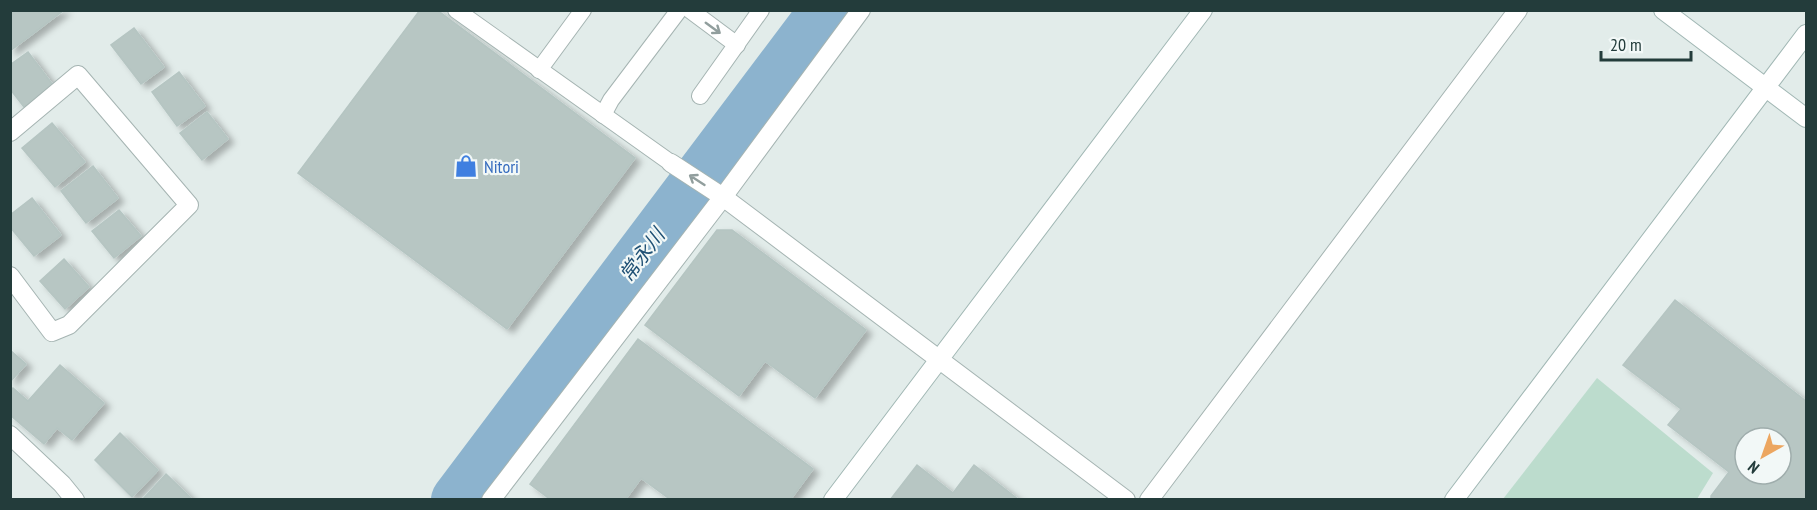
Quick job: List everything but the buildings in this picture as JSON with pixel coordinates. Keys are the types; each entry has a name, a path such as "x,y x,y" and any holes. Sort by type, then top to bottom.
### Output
{"street":[{"path":"491,500 723,197 861,10"},
{"path":"833,500 1203,10"},
{"path":"1149,500 1518,10"},
{"path":"1663,10 1806,118"},
{"path":"1454,500 1806,34"},
{"path":"10,132 78,75 189,205 69,326 52,332 10,276"},
{"path":"671,163 723,197 1126,500"},
{"path":"10,435 62,484 75,500"}],"lane":[{"path":"456,10 671,163"},
{"path":"539,70 583,10"},
{"path":"603,115 611,100 679,10"},
{"path":"690,10 737,45"},
{"path":"700,96 761,10"}],"green space":[{"path":"1597,378 1713,473 1697,499 1503,499"}],"waterway":[{"name":"常永川","path":"458,500 827,10"}],"place":[{"name":"Nitori","path":"466,166"}]}
